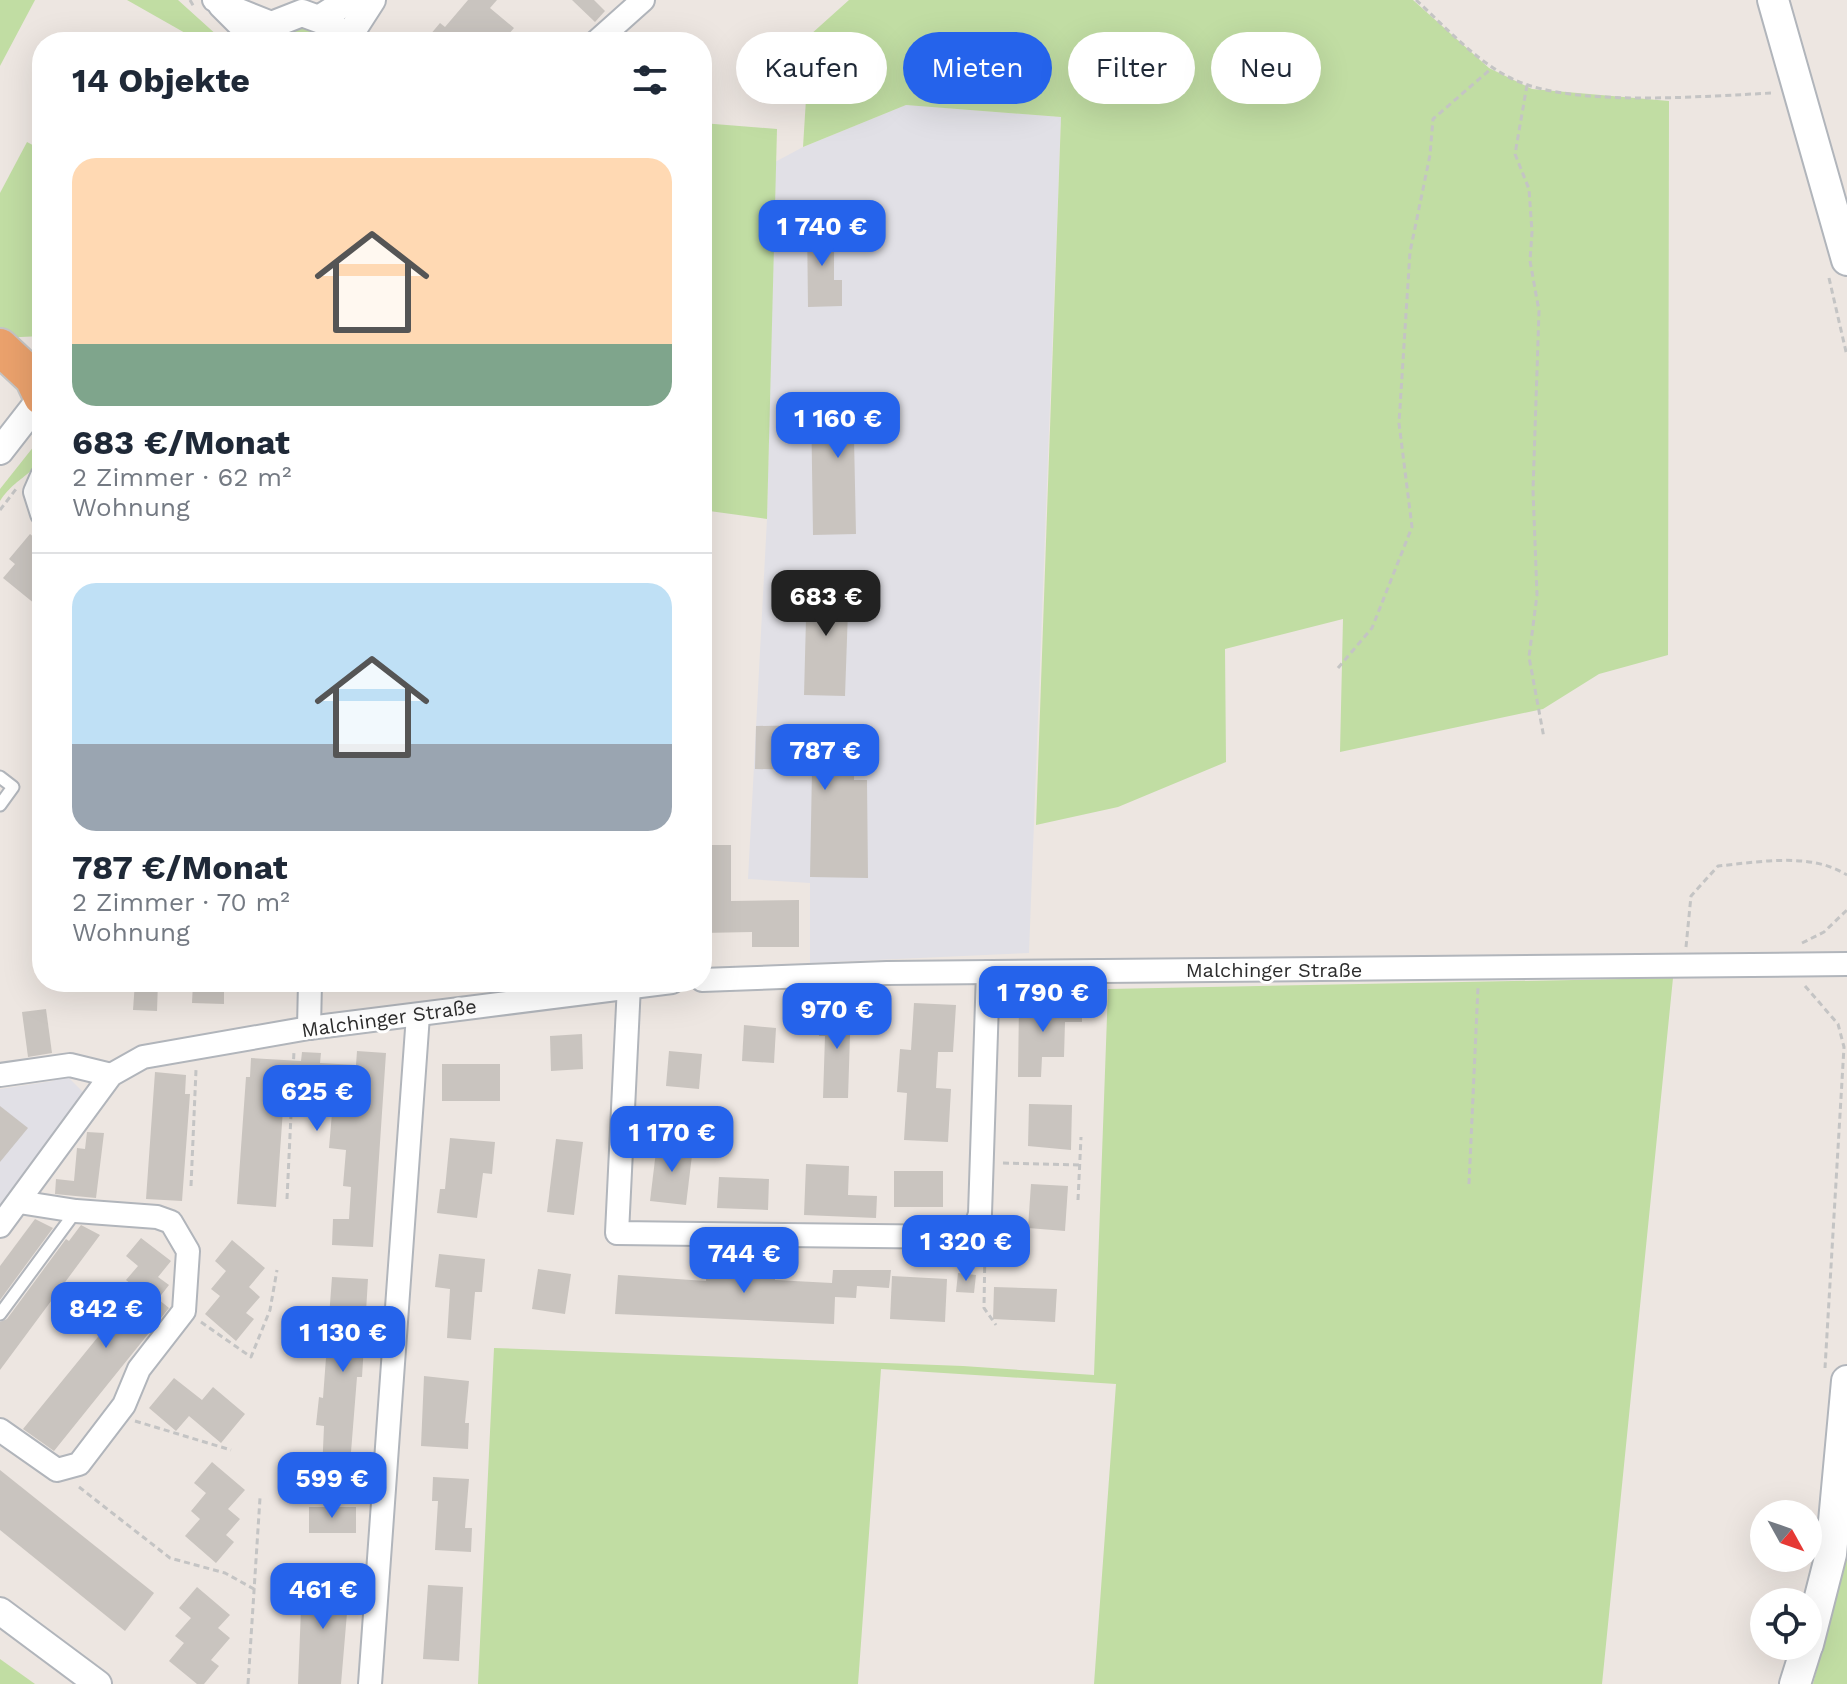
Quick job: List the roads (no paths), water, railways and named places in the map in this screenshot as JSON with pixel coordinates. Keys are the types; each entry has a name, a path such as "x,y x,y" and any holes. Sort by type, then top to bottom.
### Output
{"highway":[{"path":"0,347 32,345"},
{"path":"0,347 32,377"},
{"path":"0,378 32,400"}],"main road":[{"path":"1773,0 1847,260"},
{"path":"1822,1590 1831,1554 1836,1379"},
{"path":"1795,1684 1803,1660"}],"street":[{"path":"214,0 258,32"},
{"path":"322,17 349,0"},
{"path":"351,32 372,0"},
{"path":"607,32 643,0"},
{"path":"271,32 302,13 322,17 337,32"},
{"path":"0,451 32,410"},
{"name":"Malchinger Straße","path":"712,980 988,972 1478,970 1802,962 1847,964"},
{"path":"629,992 617,1233 962,1237 974,1231 980,1214 988,972"},
{"path":"302,1029 308,992"},
{"name":"Malchinger Straße","path":"0,1226 111,1075 143,1057 302,1029 418,1015 558,992"},
{"path":"370,1684 418,1015"},
{"path":"0,1075 70,1065 111,1075"},
{"path":"0,1430 57,1470 79,1464 117,1414 139,1369 184,1311 188,1251 171,1222 157,1217 76,1211 19,1202"},
{"path":"0,1611 98,1684"}],"lane":[{"path":"0,777 13,787 0,805"},
{"path":"0,1314 76,1211"}]}
